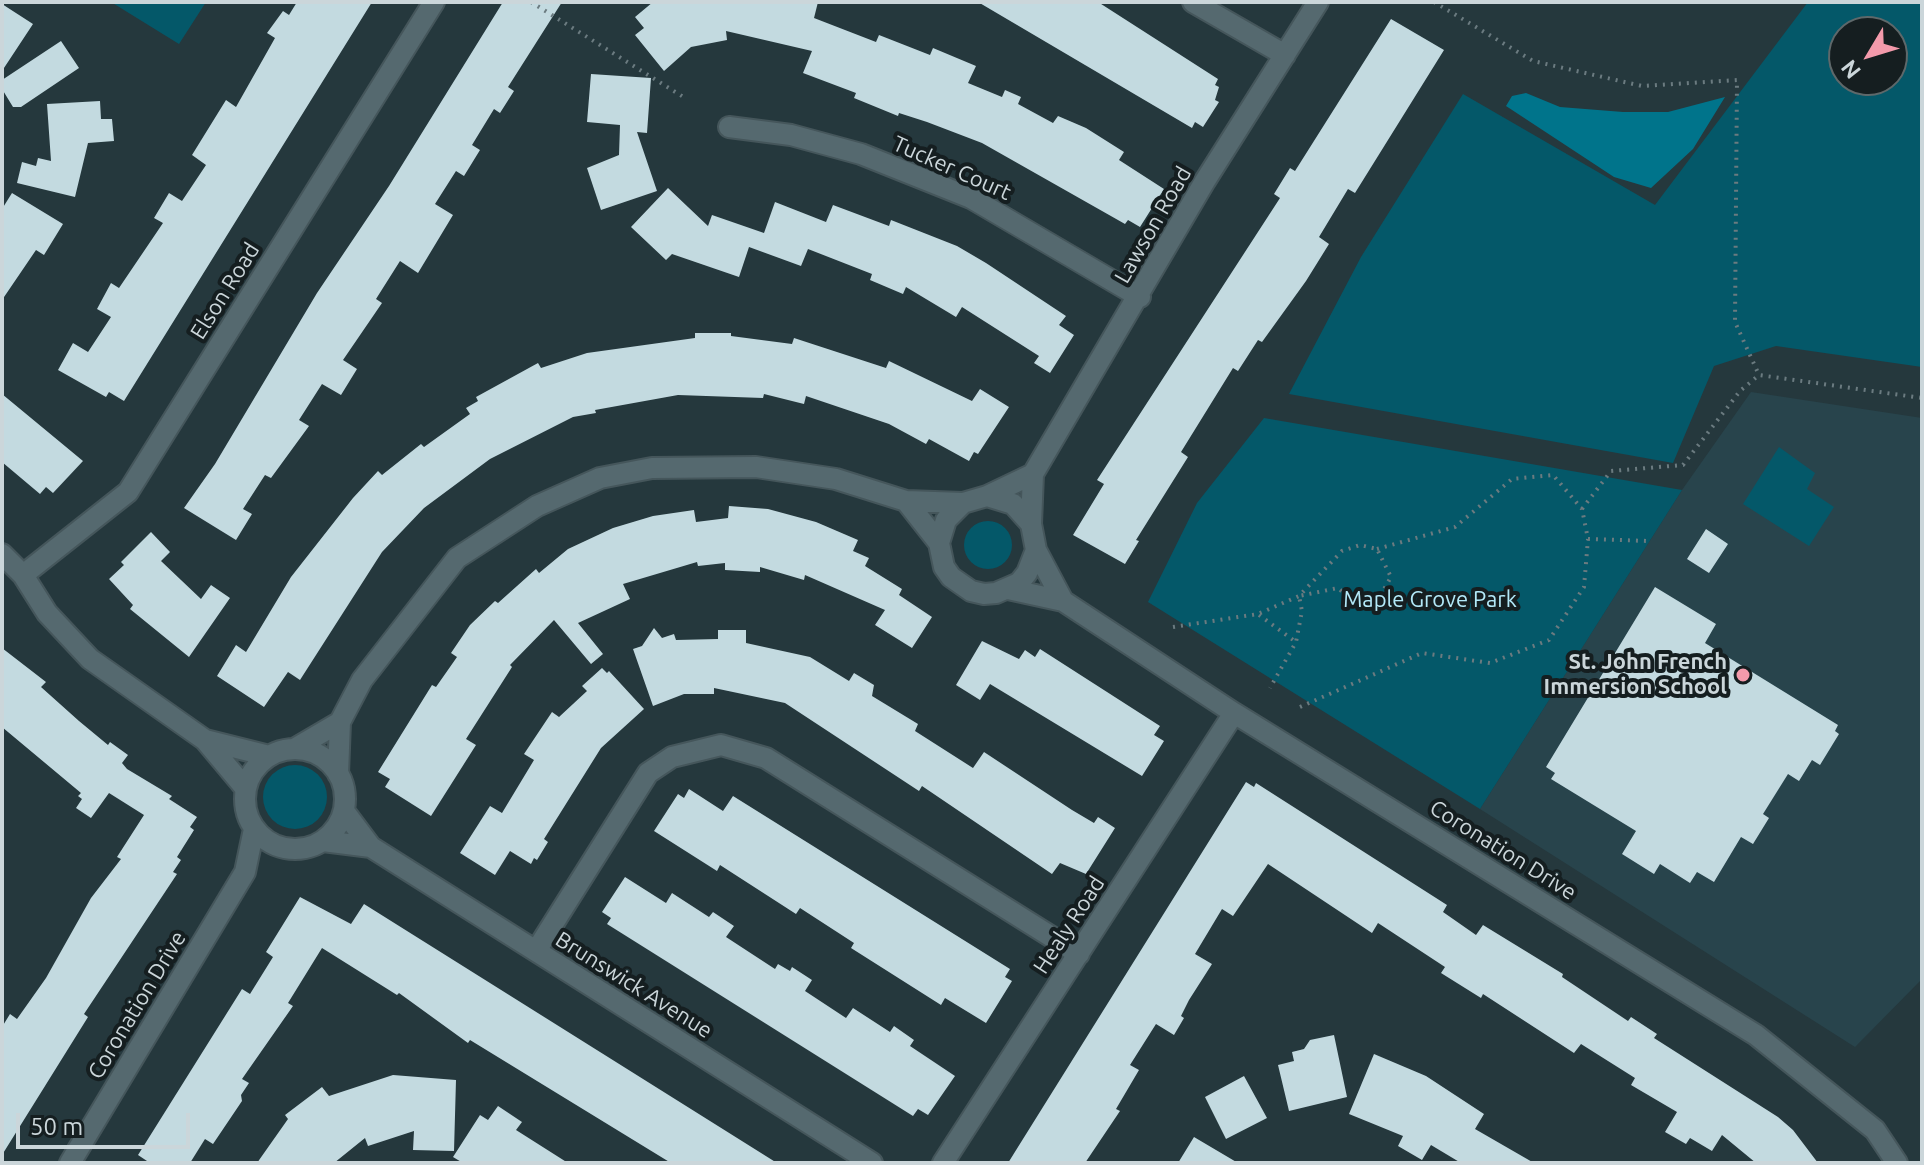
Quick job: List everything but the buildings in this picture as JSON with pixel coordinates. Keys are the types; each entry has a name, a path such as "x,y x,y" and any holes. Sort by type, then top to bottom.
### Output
{"street":[{"name":"Elson Road","path":"23,575 128,492 434,2"},
{"path":"1193,2 1285,55"},
{"name":"Lawson Road","path":"1031,524 1033,474 1140,297 1205,181 1318,2"},
{"name":"Tucker Court","path":"729,127 791,135 861,154 971,198 1140,297"},
{"path":"338,774 340,722 362,680 457,558 537,506 600,478 652,468 756,467 836,479 906,501 963,503 987,496 1033,474"},
{"path":"906,501 939,543 944,567 960,585 984,594 1008,589 1027,573 1036,550 1031,524 1013,504 987,496"},
{"path":"939,543 946,520 963,503"},
{"name":"Coronation Drive","path":"1036,550 1063,601"},
{"path":"2,554 23,575 47,613 90,659 205,740 246,789"},
{"name":"Coronation Drive","path":"1008,589 1063,601 1234,713 1756,1035 1875,1130 1897,1163"},
{"name":"Healy Road","path":"943,1163 1234,713"},
{"path":"294,749 320,755 338,774 343,786 344,811 332,833 323,841 311,847 287,849 275,845 254,829 248,817 246,789 258,764 269,756 294,749 340,722"},
{"path":"205,740 269,756"},
{"path":"536,951 648,773 672,757 721,745 766,758 1079,954"},
{"name":"Brunswick Avenue","path":"344,811 371,847 872,1163"},
{"name":"Coronation Drive","path":"70,1163 245,872 254,829"},
{"name":"Brunswick Avenue","path":"323,841 371,847"},
{"path":"245,872 287,849"}],"path":[{"path":"531,2 685,98"},
{"path":"1434,2 1533,61 1642,86 1737,80 1735,322 1759,375"},
{"path":"1582,509 1611,471 1683,465 1740,391 1759,375 1922,398"},
{"path":"1299,596 1342,551 1360,545 1377,549 1455,527 1512,479 1553,475 1582,509 1588,539 1584,587 1549,640 1490,663 1422,653 1300,707"},
{"path":"1588,539 1649,541"},
{"path":"1173,627 1258,614 1299,596 1338,588 1356,604 1379,598 1391,577 1377,549"},
{"path":"1270,688 1296,642 1302,611 1299,596"},
{"path":"1258,614 1296,642"}],"shaded area":[{"path":"1526,93 1560,107 1623,112 1668,112 1725,97 1693,149 1651,188 1614,177 1506,106 1512,96"},
{"name":"St. John French Immersion School","path":"1751,392 1922,418 1922,979 1855,1047 1480,809 1682,490"}],"green space":[{"path":"111,2 206,2 179,44"},
{"path":"1808,2 1922,2 1922,367 1776,346 1714,366 1673,463 1289,394 1361,257 1463,94 1655,205"},
{"name":"Maple Grove Park","path":"1264,418 1682,490 1480,809 1148,602 1197,503"},
{"path":"1779,447 1815,473 1807,489 1834,507 1809,546 1743,504"},
{"path":"988,521 1005,528 1012,545 1005,562 988,569 971,562 964,545 971,528"},
{"path":"295,765 307,767 318,774 325,785 325,809 318,820 307,827 295,829 283,827 272,820 265,809 263,797 265,785 272,774 283,767"}],"place":[{"name":"St. John French Immersion School","path":"1743,675"}]}
